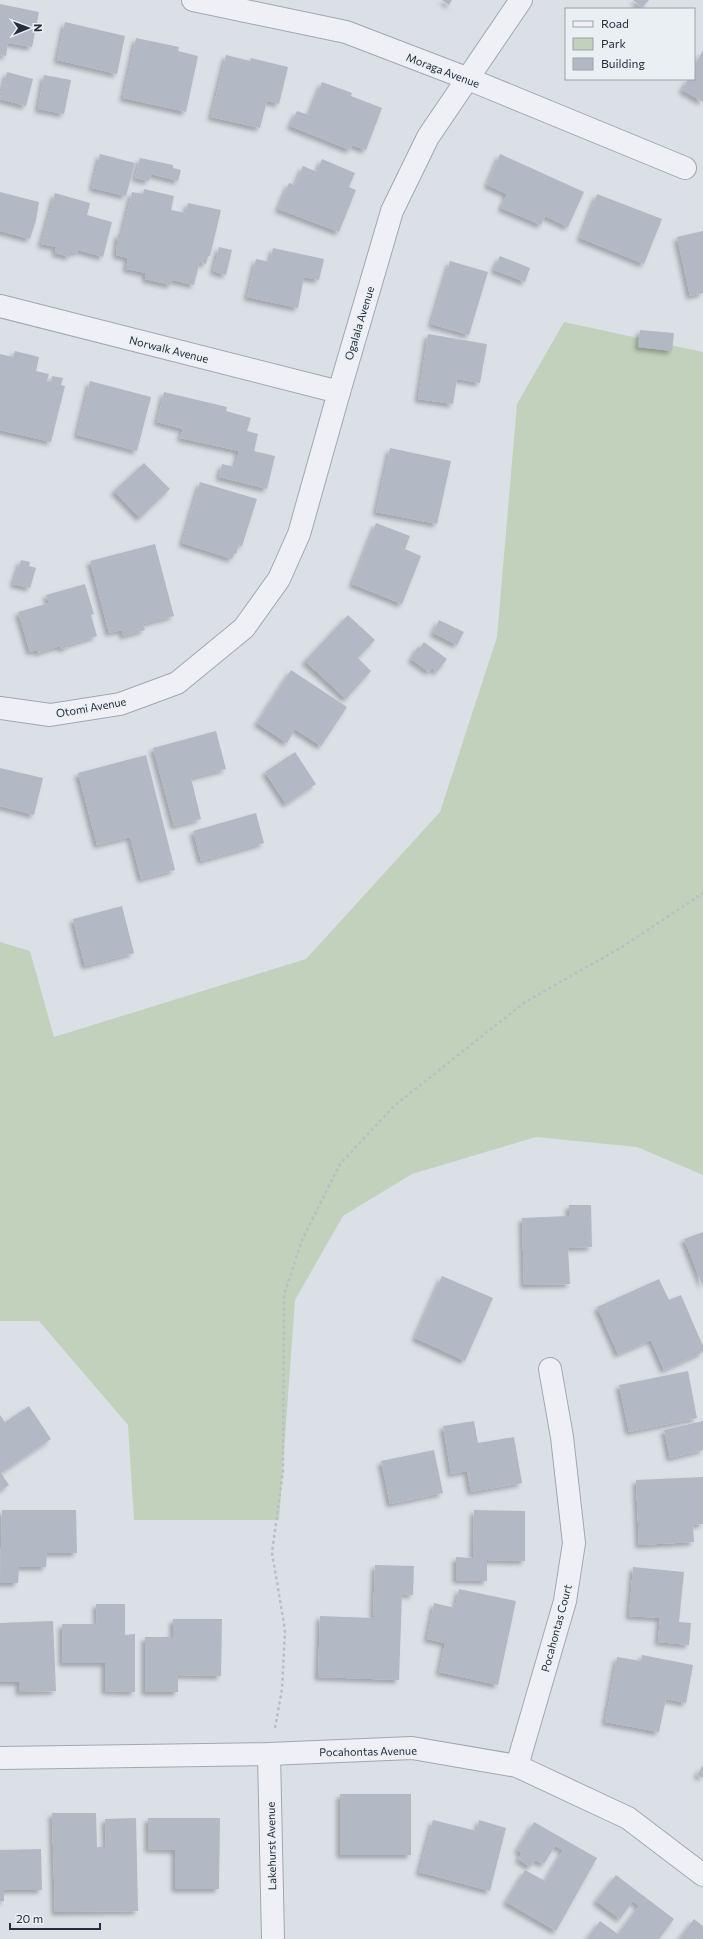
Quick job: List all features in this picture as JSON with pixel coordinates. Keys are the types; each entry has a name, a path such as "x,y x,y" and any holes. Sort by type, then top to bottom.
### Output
{"street":[{"name":"Moraga Avenue","path":"193,0 219,3 346,32 466,78 685,168"},
{"name":"Ogalala Avenue","path":"216,651 244,628 279,579 300,534 339,392 392,211 428,137 466,78 521,0"},
{"name":"Norwalk Avenue","path":"0,306 339,392"},
{"name":"Otomi Avenue","path":"0,708 50,715 120,704 176,684 216,651"},
{"name":"Pocahontas Court","path":"517,1766 565,1601 574,1543 562,1437 550,1369"},
{"name":"Pocahontas Avenue","path":"0,1758 269,1754 412,1748 517,1766 628,1818 703,1875"},
{"name":"Lakehurst Avenue","path":"269,1754 273,1939"}],"path":[{"path":"269,1754 282,1689 285,1630 272,1553 283,1471 284,1295 302,1240 340,1164 394,1106 525,1002 622,947 703,893"}],"green space":[{"path":"564,322 703,352 703,1175 637,1147 536,1137 412,1174 343,1216 295,1300 279,1520 134,1520 128,1425 39,1321 0,1321 0,942 30,951 54,1037 306,959 440,812 497,637 517,404"}],"building":[{"path":"442,0 452,0 449,5"},
{"path":"633,0 649,0 642,8"},
{"path":"0,4 39,12 32,47 8,43 6,56 0,55"},
{"path":"65,22 125,36 117,74 57,60"},
{"path":"136,38 179,47 178,51 198,56 186,112 123,98"},
{"path":"703,50 703,102 682,90 687,80 695,80 695,65"},
{"path":"226,55 250,61 251,58 288,67 279,104 267,101 260,128 211,117"},
{"path":"7,72 33,79 26,106 0,99"},
{"path":"44,75 71,80 64,114 38,109"},
{"path":"322,82 352,93 351,96 382,108 366,150 352,145 350,150 290,126 297,111 309,115"},
{"path":"100,154 135,163 126,196 92,188"},
{"path":"500,154 584,192 568,227 545,216 541,225 501,208 507,194 487,185"},
{"path":"140,158 173,165 173,168 181,170 178,181 151,174 149,181 135,178"},
{"path":"322,159 355,173 349,187 356,190 339,232 278,209 289,183 295,185 303,166 317,172"},
{"path":"144,189 174,196 171,210 186,213 188,203 221,210 210,256 208,256 206,264 198,262 199,265 194,285 172,280 171,285 145,279 146,273 126,269 128,258 116,255 118,234 122,234 132,192 143,194"},
{"path":"0,192 39,202 36,220 30,239 0,231"},
{"path":"55,193 90,203 87,215 112,222 103,257 78,250 77,253 71,252 70,257 55,253 56,247 41,244"},
{"path":"597,194 662,219 644,264 580,238"},
{"path":"703,231 703,293 690,296 677,237"},
{"path":"219,247 232,250 226,275 213,271"},
{"path":"273,248 324,259 319,280 304,277 298,308 247,297 256,259 270,262"},
{"path":"500,256 530,268 525,282 494,270"},
{"path":"450,261 488,272 469,335 431,324"},
{"path":"640,330 674,333 672,351 638,347"},
{"path":"428,334 487,344 480,383 457,379 453,404 418,399"},
{"path":"15,351 39,357 36,371 49,374 47,381 51,382 52,376 63,378 61,385 65,386 51,442 0,430 0,354 13,357"},
{"path":"90,381 151,397 137,451 77,435"},
{"path":"164,392 227,407 226,411 251,418 247,431 258,434 254,451 275,456 267,489 219,477 222,464 235,467 239,451 180,438 183,429 157,422"},
{"path":"390,448 451,461 437,524 376,512"},
{"path":"144,463 170,489 140,518 114,491"},
{"path":"200,482 257,499 242,546 237,545 237,553 234,554 232,559 182,543"},
{"path":"376,523 410,536 405,549 421,556 402,604 352,584"},
{"path":"155,544 174,616 143,624 145,630 123,636 122,630 109,633 90,561"},
{"path":"21,560 30,562 29,566 36,568 30,588 13,584"},
{"path":"85,584 94,614 91,615 97,636 68,645 68,647 61,649 60,646 37,653 37,650 30,652 18,612 49,603 46,595"},
{"path":"348,615 375,640 358,658 371,671 346,699 305,661"},
{"path":"439,620 464,632 457,645 433,633"},
{"path":"424,642 447,659 437,672 432,668 429,672 411,659 418,647 420,648"},
{"path":"291,670 347,707 321,746 295,729 287,743 257,723"},
{"path":"216,731 226,769 191,778 201,819 174,826 153,748"},
{"path":"295,752 316,784 286,804 265,772"},
{"path":"146,755 175,870 141,879 130,837 97,845 78,773"},
{"path":"0,768 43,778 34,815 0,806"},
{"path":"256,813 264,843 201,861 193,831"},
{"path":"122,906 134,953 85,966 73,919"},
{"path":"569,1205 591,1205 592,1247 568,1248 570,1284 524,1285 522,1218 569,1216"},
{"path":"703,1232 703,1287 684,1239"},
{"path":"442,1276 493,1298 465,1361 415,1338"},
{"path":"659,1279 669,1300 681,1295 703,1346 703,1352 664,1370 651,1340 618,1354 597,1307"},
{"path":"688,1371 697,1418 629,1432 619,1385"},
{"path":"29,1406 51,1439 1,1473 9,1485 0,1491 0,1415 5,1422"},
{"path":"474,1421 478,1443 514,1437 522,1483 471,1492 467,1471 451,1474 443,1426"},
{"path":"703,1421 703,1450 670,1458 664,1430"},
{"path":"434,1450 443,1493 390,1504 381,1461"},
{"path":"703,1477 703,1524 693,1525 694,1542 639,1545 636,1480"},
{"path":"2,1510 76,1510 77,1553 47,1553 46,1567 19,1567 18,1583 0,1583"},
{"path":"474,1510 525,1511 525,1561 487,1560 487,1581 456,1580 456,1557 473,1558"},
{"path":"375,1565 414,1566 413,1595 402,1594 399,1680 318,1677 320,1616 373,1618"},
{"path":"633,1567 684,1572 679,1622 691,1623 689,1645 658,1642 660,1618 629,1616"},
{"path":"459,1589 516,1601 498,1685 439,1672 445,1643 427,1639 434,1603 455,1608"},
{"path":"96,1604 125,1604 125,1635 135,1634 135,1692 105,1691 105,1663 62,1663 62,1624 97,1624"},
{"path":"173,1619 222,1619 221,1676 178,1675 178,1692 145,1692 145,1637 173,1637"},
{"path":"53,1621 56,1691 19,1692 19,1682 0,1682 0,1623"},
{"path":"642,1655 693,1665 686,1703 666,1699 659,1732 605,1722 617,1657 641,1661"},
{"path":"703,1765 703,1778 697,1775"},
{"path":"340,1794 411,1794 411,1855 340,1855"},
{"path":"52,1813 96,1813 97,1847 106,1847 105,1819 136,1818 138,1911 55,1912"},
{"path":"148,1818 220,1818 219,1889 175,1889 175,1850 148,1849"},
{"path":"433,1820 477,1831 479,1820 506,1828 490,1891 419,1872"},
{"path":"534,1822 597,1858 556,1931 506,1902 525,1870 545,1881 563,1850 555,1846 544,1864 535,1860 530,1867 518,1859 522,1853 517,1850"},
{"path":"41,1849 42,1890 4,1890 4,1901 0,1901 0,1850"},
{"path":"616,1875 674,1919 659,1939 587,1939 600,1921 618,1934 639,1906 633,1901 620,1919 596,1901"},
{"path":"694,1919 703,1926 703,1939 679,1939"}]}
